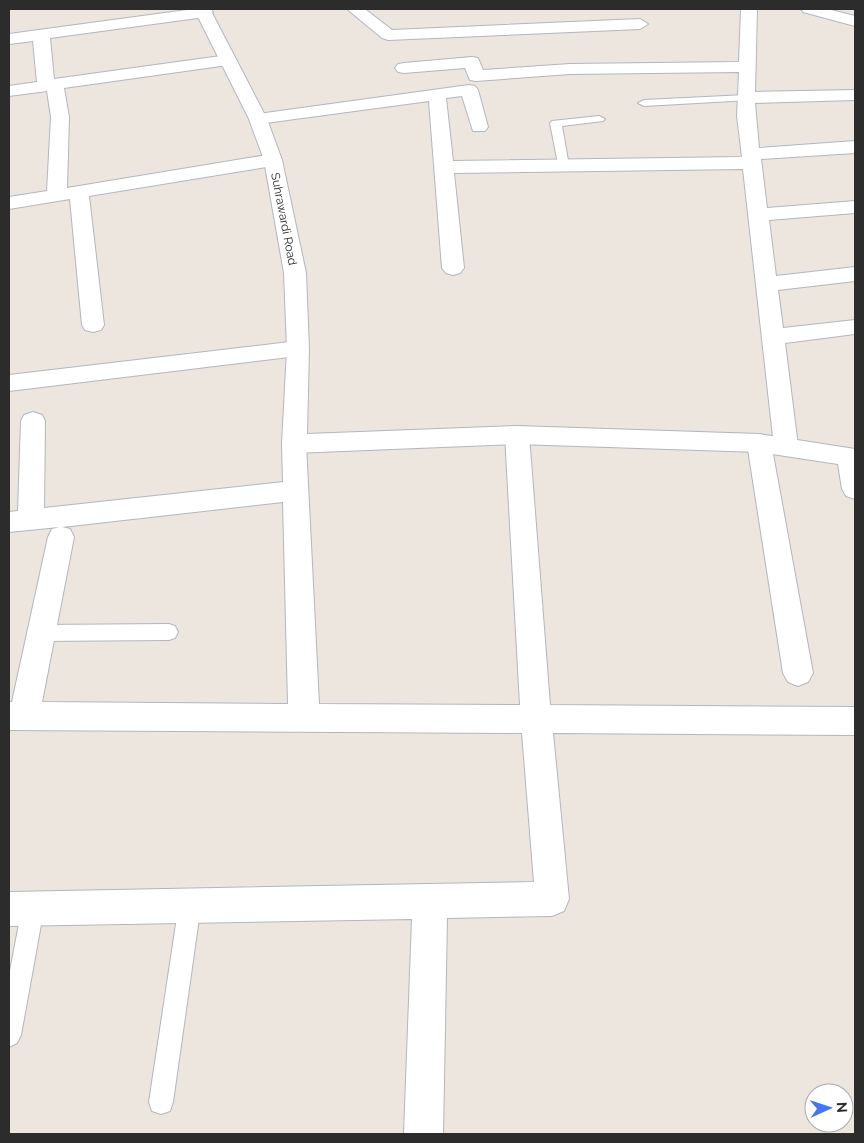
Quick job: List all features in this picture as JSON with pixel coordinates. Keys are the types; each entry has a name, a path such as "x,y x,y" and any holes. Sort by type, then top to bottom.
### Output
{"street":[{"path":"355,9 388,35 640,24"},
{"path":"748,9 746,116 786,446"},
{"path":"809,9 855,21"},
{"path":"9,39 203,11"},
{"name":"Suhrawardi Road","path":"203,11 258,118 273,160 295,273 298,349 294,444 304,718"},
{"path":"41,34 51,85 60,117 56,195"},
{"path":"396,34 413,97"},
{"path":"9,91 228,60"},
{"path":"404,68 472,62 476,76 570,69 747,67"},
{"path":"258,118 469,90 479,128"},
{"path":"436,94 453,268"},
{"path":"746,98 855,95"},
{"path":"444,167 563,166 751,158 855,147"},
{"path":"9,203 273,160"},
{"path":"80,192 92,325"},
{"path":"758,215 855,207"},
{"path":"766,284 855,274"},
{"path":"773,337 855,327"},
{"path":"9,383 298,349"},
{"path":"33,421 20,521 296,491"},
{"path":"294,444 517,435 759,443 852,456 855,489"},
{"path":"21,909 190,904 552,899 536,719 517,435"},
{"path":"759,443 798,673"},
{"path":"61,536 41,633 16,716 855,721"},
{"path":"423,1134 430,901"}],"lane":[{"path":"644,103 746,98"},
{"path":"563,166 556,122 599,119"},
{"path":"41,633 170,632"},
{"path":"161,1102 190,904"},
{"path":"9,1035 21,909"}]}
